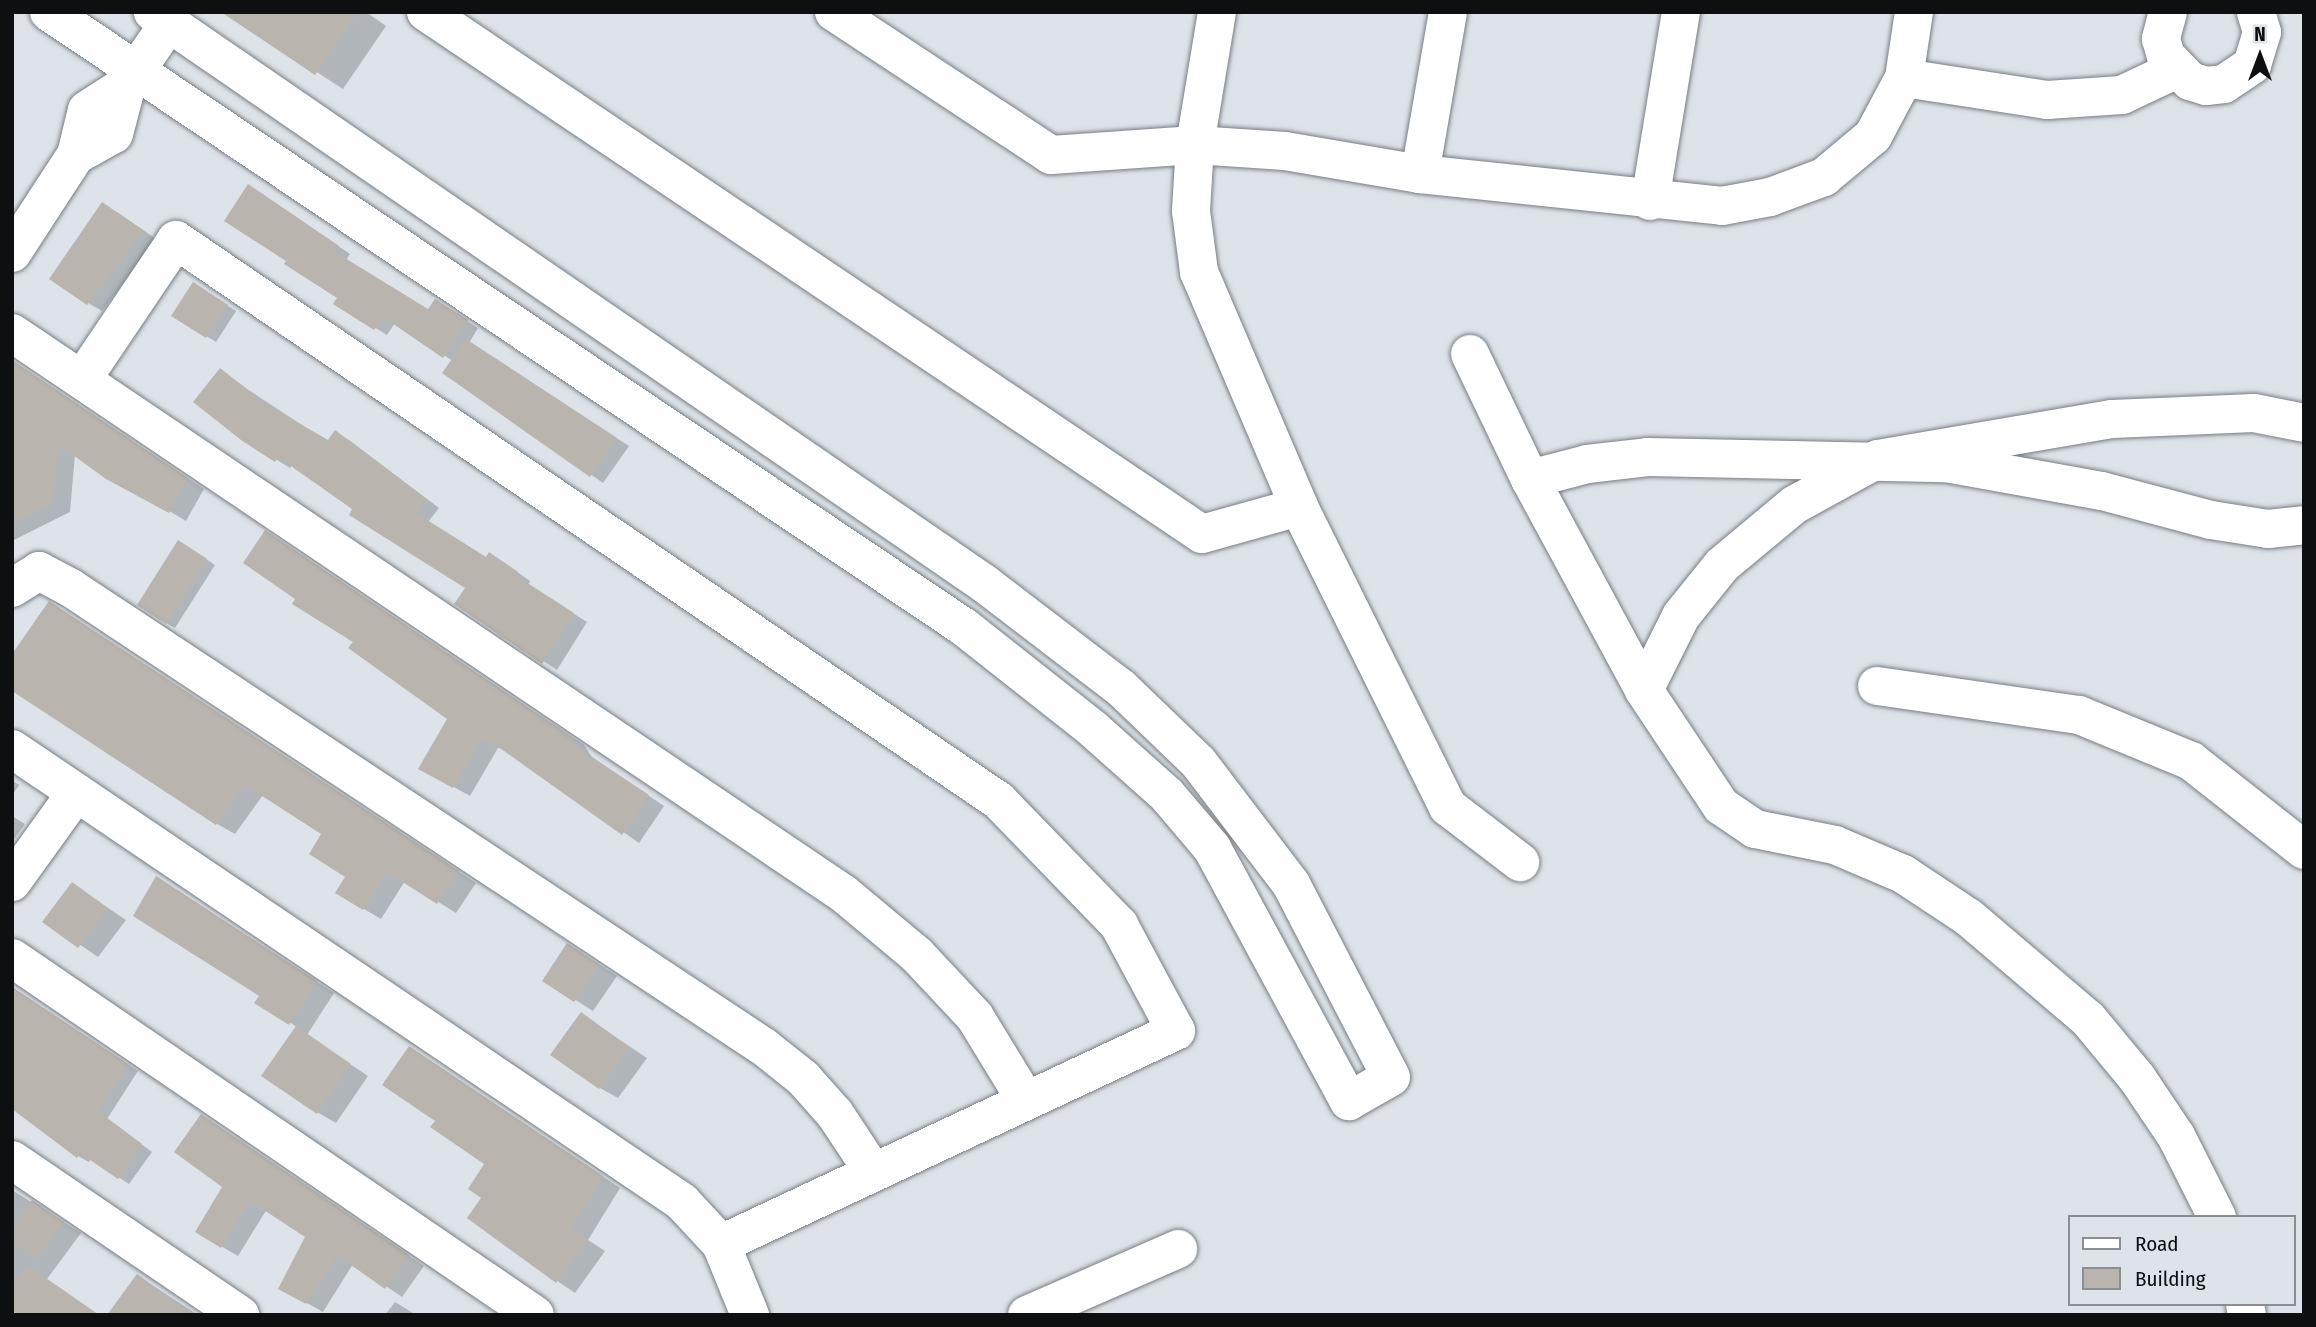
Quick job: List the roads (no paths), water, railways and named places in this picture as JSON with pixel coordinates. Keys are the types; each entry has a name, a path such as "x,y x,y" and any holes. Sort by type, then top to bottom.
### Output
{"street":[{"path":"12,253 76,155 88,110 132,78 161,17 985,584 1121,688 1198,762 1291,884 1391,1077 1349,1101 1212,848 1167,795 1093,729 964,627 132,78 49,12"},
{"path":"426,12 1202,534 1299,507"},
{"path":"834,12 1051,155 1195,145 1285,151 1420,173 1650,201 1722,206 1770,197 1824,177 1873,136 1904,78 1914,12"},
{"path":"1217,12 1195,145 1191,211 1199,272 1299,507 1448,807 1520,862"},
{"path":"1420,173 1448,12"},
{"path":"1650,201 1681,12"},
{"path":"2168,12 2161,39 2175,70 2206,86 2240,77 2260,49 2262,32 2256,12"},
{"path":"1904,78 2047,100 2122,95 2175,70"},
{"path":"83,378 176,240 999,801 1119,925 1176,1031 1025,1098 721,1244"},
{"path":"12,333 83,378 844,894 917,955 975,1017 1025,1098"},
{"path":"1470,354 1530,480 1644,690 1721,806 1755,829 1835,845 1903,874 1968,917 2088,1019 2137,1078 2176,1136 2216,1215"},
{"path":"1644,690 1681,616 1722,565 1794,505 1878,460 2112,419 2254,413 2304,423"},
{"path":"1530,480 1587,464 1648,457 1878,460 1959,465 2268,529 2304,525"},
{"path":"12,588 39,570 71,589 764,1047 803,1078 827,1105 872,1170"},
{"path":"1877,686 2078,716 2192,761 2304,850"},
{"path":"12,749 682,1202 721,1244 750,1315"},
{"path":"12,882 76,793"},
{"path":"12,958 535,1315"},
{"path":"12,1160 240,1315"},
{"path":"1027,1315 1178,1250"}]}
